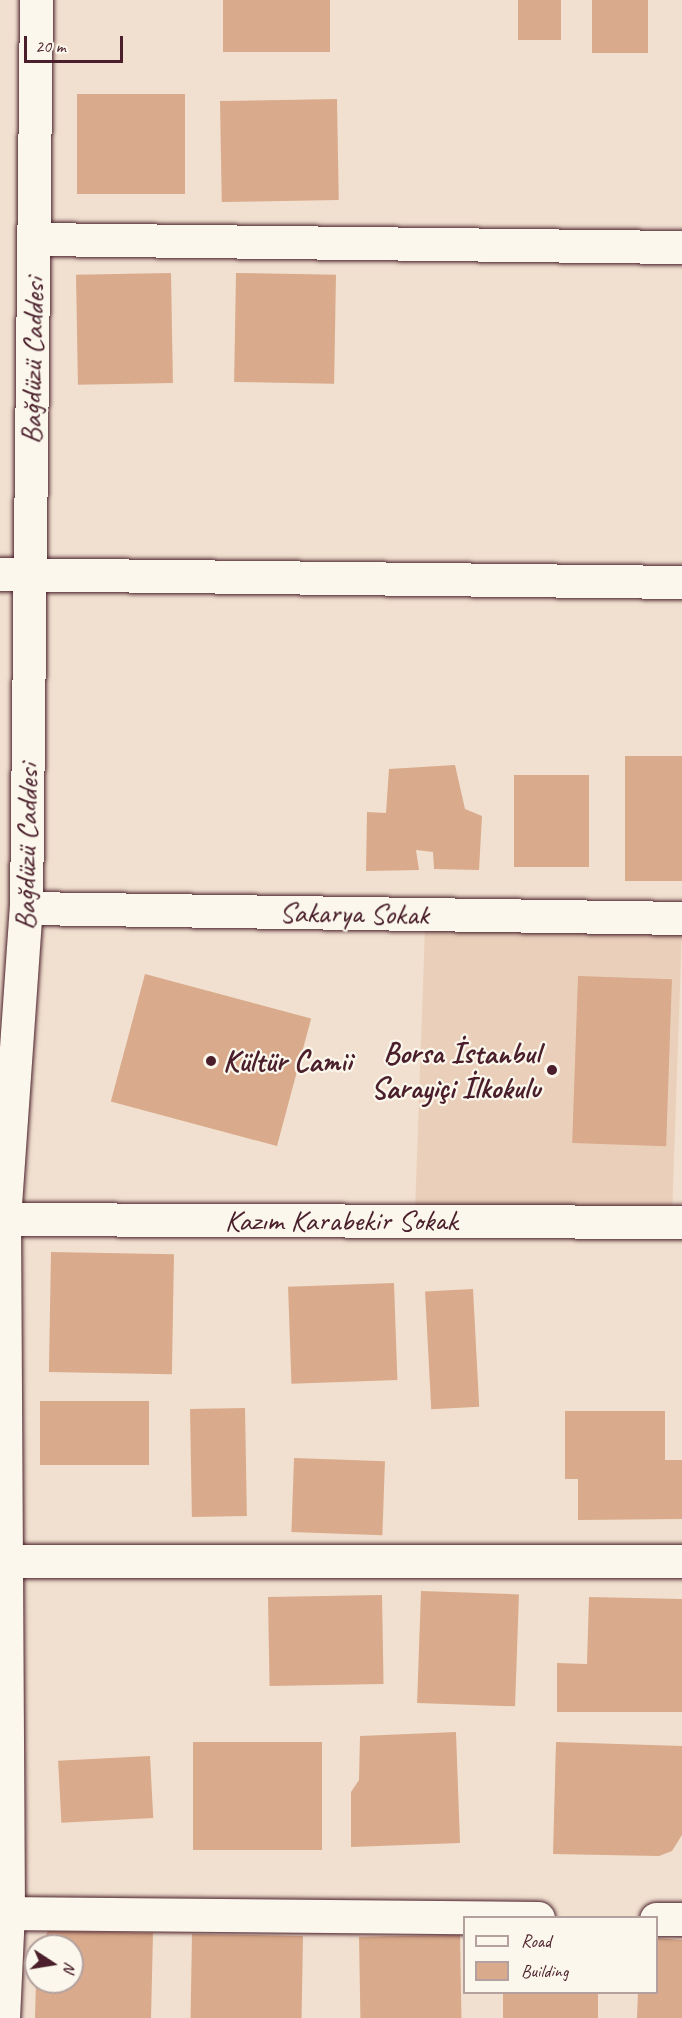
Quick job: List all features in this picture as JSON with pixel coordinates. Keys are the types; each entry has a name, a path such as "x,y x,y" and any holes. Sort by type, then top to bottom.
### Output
{"street":[{"name":"Bağdüzü Caddesi","path":"3,2018 7,1561 2,1219 26,908 15,574 34,238 36,0"},
{"path":"34,238 682,247"},
{"path":"15,574 682,582"},
{"name":"Sakarya Sokak","path":"26,908 682,918"},
{"name":"Kazım Karabekir Sokak","path":"2,1219 682,1222"},
{"path":"7,1561 682,1561"},
{"path":"4,1913 463,1916"},
{"path":"658,1918 682,1919"}],"shaded area":[{"name":"Borsa İstanbul Sarayiçi İlkokulu","path":"425,926 682,935 672,1217 415,1208"}],"building":[{"path":"223,0 330,0 330,52 223,52"},
{"path":"518,0 561,0 561,40 518,40"},
{"path":"592,0 648,0 648,53 592,53"},
{"path":"77,94 185,94 185,194 77,194"},
{"path":"337,99 339,200 222,202 220,101"},
{"path":"171,273 173,383 78,385 76,275"},
{"path":"236,273 336,275 334,384 234,382"},
{"path":"625,756 682,756 682,881 625,881"},
{"path":"455,765 465,809 482,816 479,870 434,869 433,852 416,850 419,870 366,871 367,812 386,813 389,769"},
{"path":"514,775 589,775 589,867 514,867"},
{"name":"Kültür Camii","path":"145,974 311,1019 277,1146 111,1102"},
{"path":"578,976 672,979 666,1146 572,1143"},
{"path":"51,1252 174,1254 172,1374 49,1372"},
{"path":"394,1283 397,1380 291,1384 288,1287"},
{"path":"473,1289 479,1407 431,1409 425,1292"},
{"path":"40,1401 149,1401 149,1465 40,1465"},
{"path":"245,1408 247,1516 192,1517 190,1409"},
{"path":"565,1411 665,1411 665,1460 682,1460 682,1519 578,1520 578,1479 565,1479"},
{"path":"294,1458 385,1461 382,1535 291,1532"},
{"path":"421,1591 519,1594 515,1706 417,1703"},
{"path":"382,1595 384,1684 270,1686 268,1597"},
{"path":"589,1597 682,1599 682,1712 557,1712 557,1663 587,1664"},
{"path":"456,1732 460,1843 351,1847 351,1792 359,1780 360,1736"},
{"path":"193,1742 322,1742 322,1850 193,1850"},
{"path":"556,1742 682,1746 682,1835 672,1851 659,1856 553,1854"},
{"path":"150,1756 153,1818 61,1823 58,1761"},
{"path":"48,1931 153,1933 151,2018 35,2018 36,1994 84,1994 84,1934 46,1934"},
{"path":"192,1934 303,1936 302,2018 191,2018"},
{"path":"460,1935 461,2018 360,2018 359,1937"},
{"path":"658,1938 682,1940 682,2018 637,2018 638,1994 658,1994"},
{"path":"503,1994 598,1994 598,2018 503,2018"}],"place":[{"name":"Kültür Camii","path":"211,1061"},
{"name":"Borsa İstanbul Sarayiçi İlkokulu","path":"552,1070"}]}
